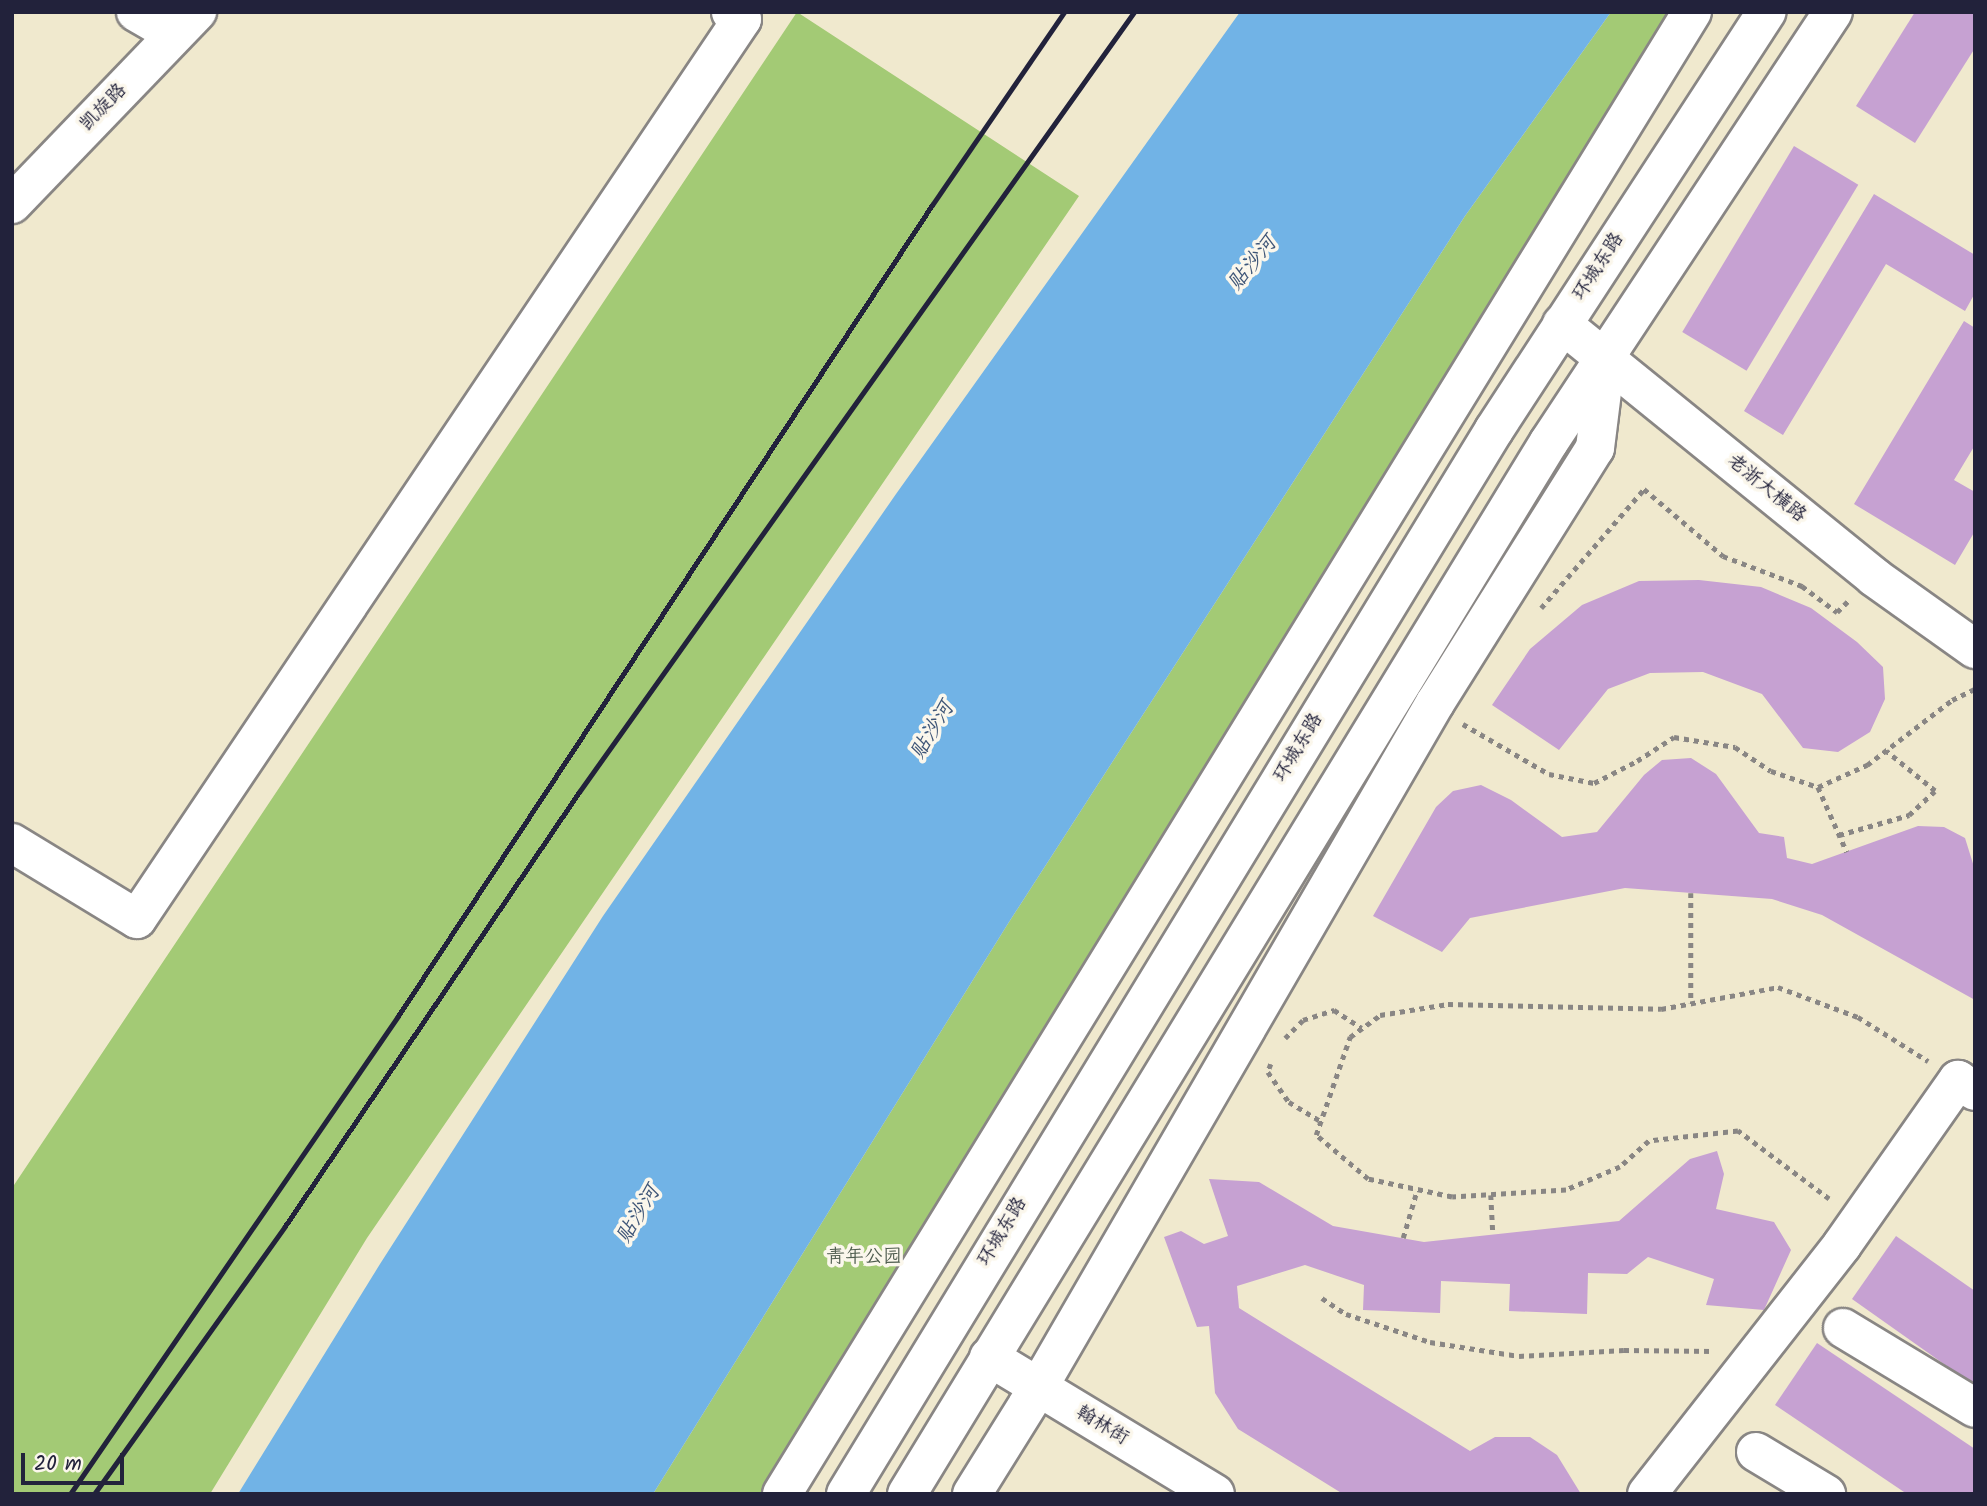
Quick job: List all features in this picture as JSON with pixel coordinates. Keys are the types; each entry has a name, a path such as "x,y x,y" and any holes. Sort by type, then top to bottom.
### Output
{"main road":[{"path":"136,12 186,23"},
{"path":"12,843 137,919 742,19 731,12"},
{"path":"782,1494 1692,12"},
{"name":"环城东路","path":"846,1494 1136,1014 1562,324 1766,12"},
{"path":"907,1494 1549,442 1606,360 1833,12"},
{"name":"凯旋路","path":"12,204 186,23"},
{"name":"老浙大横路","path":"1562,324 1874,577 1969,631"},
{"path":"972,1494 1038,1388 1434,703 1595,448 1606,360"},
{"path":"1647,1494 1966,1086"},
{"path":"1843,1328 1975,1408"},
{"name":"翰林街","path":"989,1357 1215,1494"},
{"path":"1756,1451 1826,1494"}],"path":[{"path":"1532,617 1644,489 1723,556 1802,586 1837,612 1874,577"},
{"path":"1434,703 1455,720 1549,774 1594,783 1637,761 1674,737 1735,747 1771,771 1818,787 1867,765 1952,700 1975,689"},
{"path":"1839,835 1909,815 1935,791 1886,751"},
{"path":"1818,787 1847,852"},
{"path":"1691,893 1691,1003"},
{"path":"1843,1245 1829,1196 1738,1131 1649,1141 1619,1167 1566,1190 1452,1197 1368,1179 1316,1135 1350,1037 1380,1015 1448,1004 1661,1009 1778,987 1858,1017 1966,1086"},
{"path":"1281,1042 1303,1020 1334,1010 1363,1028"},
{"path":"1276,1052 1268,1072 1289,1102 1321,1121"},
{"path":"1403,1238 1417,1190"},
{"path":"1491,1195 1493,1234"},
{"path":"1322,1298 1346,1314 1430,1342 1519,1356 1624,1349 1716,1351"}],"green space":[{"path":"797,12 1079,196 367,1238 210,1494 12,1494 12,1188"},
{"name":"青年公园","path":"1611,12 1691,12 770,1494 653,1494 1009,922 1465,216"}],"water":[{"name":"贴沙河","path":"1240,12 1611,12 1465,216 1009,922 653,1494 238,1494 380,1264 603,916 896,494"}],"building":[{"path":"1915,12 1975,12 1975,48 1915,143 1856,106"},
{"path":"1794,146 1858,185 1747,371 1682,332"},
{"path":"1874,194 1975,255 1975,293 1965,311 1886,264 1783,435 1744,411"},
{"path":"1964,321 1975,328 1975,445 1954,480 1975,492 1975,531 1955,565 1854,504"},
{"path":"1699,580 1761,587 1811,608 1857,642 1883,667 1885,699 1870,732 1838,752 1803,748 1762,694 1703,672 1650,673 1608,689 1559,750 1492,705 1530,649 1582,605 1639,581"},
{"path":"1691,758 1716,774 1759,833 1784,837 1787,858 1812,864 1918,826 1944,827 1965,838 1975,870 1975,1000 1822,915 1772,899 1625,888 1470,918 1442,952 1373,916 1436,807 1453,791 1481,785 1511,800 1562,837 1597,832 1644,775 1662,760"},
{"path":"1717,1151 1724,1174 1716,1209 1774,1222 1791,1250 1764,1310 1706,1305 1714,1279 1648,1257 1627,1274 1588,1273 1587,1314 1509,1311 1510,1284 1441,1281 1440,1313 1363,1310 1364,1285 1305,1265 1237,1286 1239,1308 1470,1451 1495,1437 1530,1437 1557,1455 1581,1494 1343,1494 1238,1429 1215,1393 1209,1326 1197,1327 1164,1237 1181,1231 1204,1244 1228,1236 1209,1179 1259,1182 1333,1226 1424,1242 1619,1221 1690,1159"},
{"path":"1896,1236 1975,1291 1975,1386 1852,1299"},
{"path":"1817,1343 1975,1449 1975,1494 1907,1494 1775,1405"}],"railway":[{"path":"70,1494 398,1016 932,205 1064,12"},
{"path":"94,1494 285,1226 579,792 1134,12"}]}
